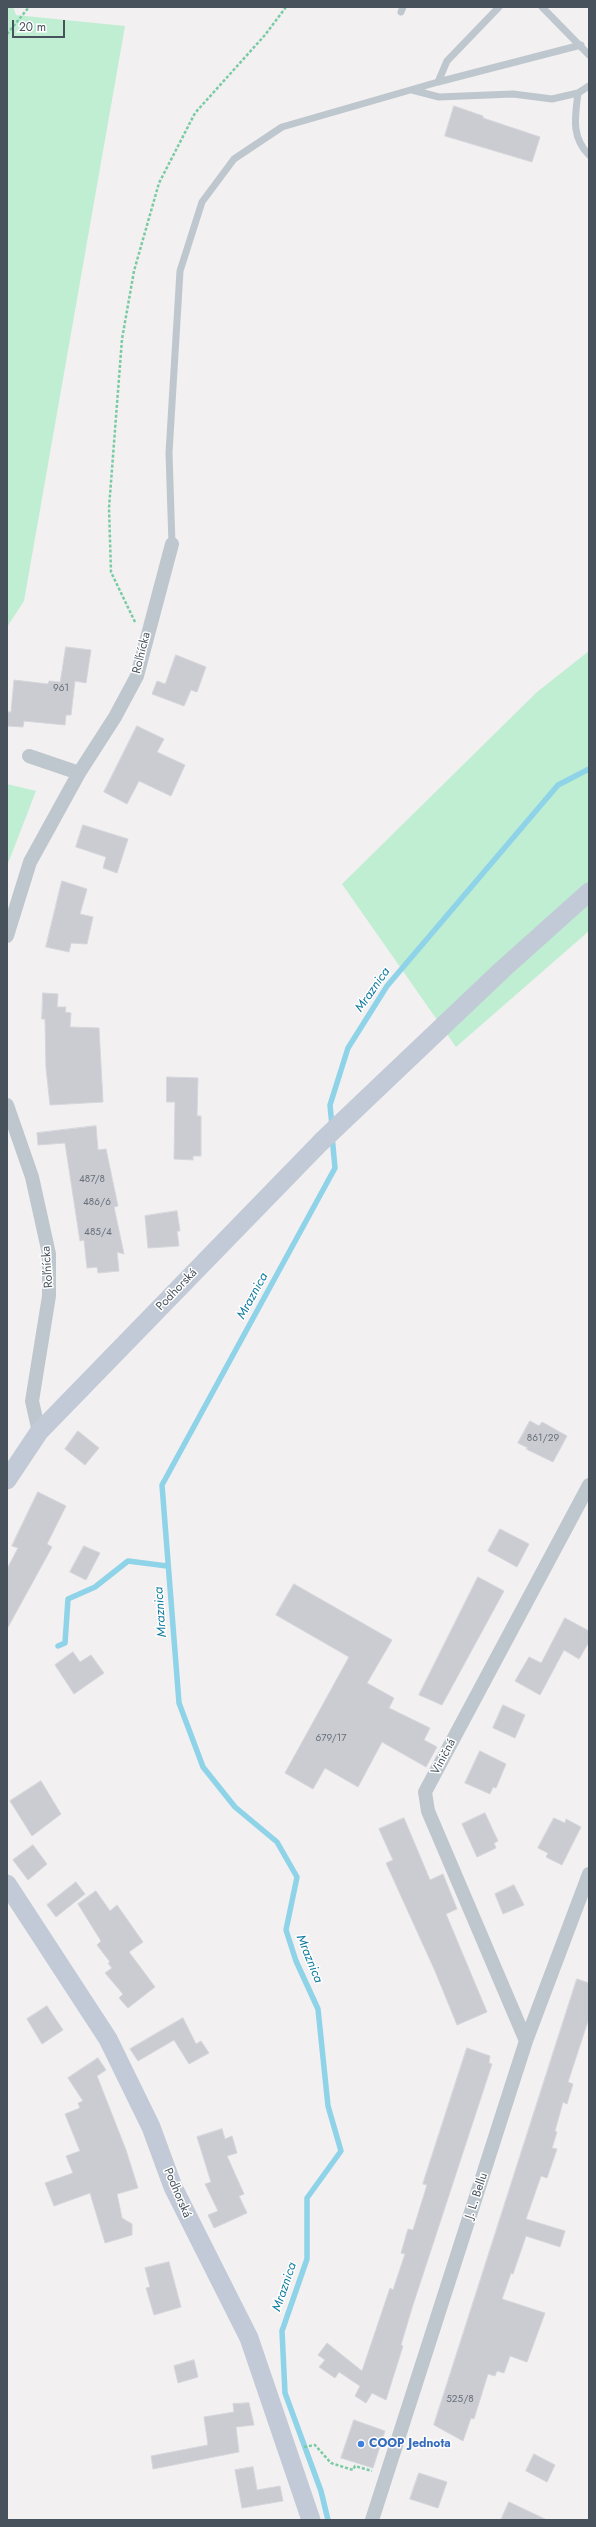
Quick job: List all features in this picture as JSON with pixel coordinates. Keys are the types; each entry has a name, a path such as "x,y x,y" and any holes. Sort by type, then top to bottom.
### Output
{"street":[{"name":"Roľnícka","path":"7,936 30,862 79,773 115,717 137,676 172,544"},
{"path":"29,756 79,773"},
{"name":"Podhorská","path":"7,1480 39,1432 321,1142 503,969 589,892"},
{"name":"Roľnícka","path":"7,1105 32,1177 49,1254 49,1296 32,1401 39,1432"},
{"name":"Viničná","path":"526,2041 428,1811 425,1792 589,1485"},
{"name":"J. L. Bellu","path":"372,2520 526,2041 589,1874"},
{"name":"Podhorská","path":"7,1884 108,2039 151,2127 172,2187 249,2338 311,2520"}],"lane":[{"path":"438,82 447,61 499,7"},
{"path":"542,7 589,55"},
{"path":"172,544 169,453 180,271 202,202 234,159 282,127 438,82 581,46"},
{"path":"412,90 440,97 513,94 552,99 578,93 589,86"},
{"path":"578,93 575,113 576,135 581,147 589,155"}],"path":[{"path":"7,34 29,7"},
{"path":"145,642 110,572 110,508 122,339 134,271 159,183 195,113 265,35 286,7"},
{"path":"315,2445 331,2463 353,2470 355,2466 368,2470"}],"green space":[{"path":"7,7 13,7 16,15 125,26 24,601 7,627"},
{"path":"589,651 589,931 456,1047 342,884 537,692"},
{"path":"7,784 36,791 7,866"}],"building":[{"path":"454,106 483,116 483,118 540,137 532,162 445,136"},
{"path":"66,647 91,650 86,683 75,681 71,715 66,715 65,725 24,721 23,727 7,726 7,712 11,712 14,680 48,684 49,681 60,682"},
{"path":"176,655 206,667 197,692 191,690 184,706 152,694 157,681 165,684"},
{"path":"137,726 164,739 157,752 185,765 171,796 139,781 127,804 104,792"},
{"path":"83,825 128,839 117,873 103,868 106,857 76,847"},
{"path":"62,881 87,889 80,914 93,917 87,944 71,943 69,952 46,947"},
{"path":"43,993 58,994 57,1007 66,1007 65,1012 71,1013 70,1027 99,1028 103,1102 50,1105 46,1068 45,1019 42,1019"},
{"path":"167,1077 198,1078 197,1116 201,1116 201,1156 193,1156 193,1160 174,1159 175,1102 167,1102"},
{"path":"96,1126 98,1150 106,1149 118,1206 114,1207 124,1254 117,1252 119,1271 98,1273 97,1267 87,1268 84,1240 80,1241 65,1143 38,1145 37,1133"},
{"path":"177,1211 180,1231 177,1231 179,1246 148,1248 145,1216"},
{"path":"530,1421 539,1426 542,1422 567,1436 553,1462 526,1449 528,1448 518,1443"},
{"path":"78,1431 99,1448 85,1465 65,1449"},
{"path":"38,1492 66,1506 47,1544 52,1547 7,1629 7,1569 18,1548 12,1546"},
{"path":"500,1529 529,1544 517,1567 488,1551"},
{"path":"84,1546 100,1553 86,1580 70,1572"},
{"path":"478,1577 504,1591 442,1705 419,1695"},
{"path":"294,1584 392,1640 367,1683 394,1698 389,1708 430,1728 424,1740 437,1747 426,1767 382,1742 358,1787 325,1768 313,1789 285,1773 349,1657 276,1615"},
{"path":"565,1618 589,1631 589,1642 579,1659 564,1650 540,1695 515,1681 529,1657 541,1663"},
{"path":"73,1652 80,1662 91,1655 104,1673 74,1694 55,1665"},
{"path":"503,1705 525,1715 515,1738 493,1728"},
{"path":"480,1751 506,1764 496,1788 493,1787 490,1794 465,1783"},
{"path":"41,1781 61,1814 32,1836 10,1801"},
{"path":"485,1813 498,1841 494,1843 496,1848 477,1857 462,1824"},
{"path":"404,1818 430,1880 443,1874 457,1909 446,1914 487,2012 457,2025 435,1971 386,1863 393,1860 379,1829"},
{"path":"554,1818 565,1823 566,1819 581,1827 562,1865 546,1857 548,1853 538,1848"},
{"path":"33,1845 47,1864 28,1880 13,1860"},
{"path":"76,1882 85,1894 56,1917 47,1905"},
{"path":"514,1885 524,1905 503,1914 495,1894"},
{"path":"96,1891 110,1911 117,1905 143,1942 129,1952 155,1987 128,2008 119,1998 123,1994 105,1973 112,1968 108,1963 110,1962 97,1945 101,1941 78,1904"},
{"path":"577,1979 589,1983 589,2018 568,2082 573,2084 567,2104 563,2102 555,2131 557,2132 552,2148 557,2149 547,2178 541,2176 526,2219 565,2231 560,2247 526,2236 513,2274 511,2273 502,2299 545,2313 527,2362 510,2356 504,2373 497,2371 495,2376 488,2374 474,2419 471,2418 463,2441 434,2425"},
{"path":"47,2006 63,2030 42,2044 27,2019"},
{"path":"183,2018 196,2044 201,2041 209,2053 189,2064 174,2040 138,2061 130,2049"},
{"path":"467,2048 490,2056 489,2063 492,2064 412,2308 401,2345 403,2346 386,2400 372,2393 366,2403 355,2396 360,2386 339,2372 335,2378 319,2367 325,2360 318,2355 327,2343 362,2371 390,2288 393,2290 405,2254 401,2253 408,2229 413,2230 427,2185 423,2184"},
{"path":"98,2058 106,2070 97,2076 126,2150 138,2188 117,2194 122,2218 132,2224 132,2235 105,2243 90,2193 54,2206 45,2183 73,2173 66,2156 80,2151 65,2114 80,2108 78,2103 83,2101 68,2078"},
{"path":"222,2129 225,2139 232,2136 237,2153 227,2156 244,2194 239,2196 247,2213 214,2228 208,2215 218,2211 205,2184 211,2182 197,2137"},
{"path":"169,2262 181,2307 154,2315 146,2288 150,2287 145,2268"},
{"path":"194,2360 198,2377 178,2383 174,2366"},
{"path":"249,2403 254,2425 236,2427 239,2452 153,2469 151,2456 208,2445 204,2417 234,2412 233,2404"},
{"path":"354,2420 385,2431 373,2468 341,2458"},
{"path":"534,2454 555,2465 547,2482 526,2471"},
{"path":"253,2467 257,2490 280,2486 283,2501 242,2508 235,2470"},
{"path":"419,2473 447,2482 438,2508 410,2499"},
{"path":"509,2502 547,2520 501,2520"}],"waterway":[{"name":"Mraznica","path":"332,1126 330,1105 348,1048 387,986 558,785 589,769"},
{"name":"Mraznica","path":"328,2520 321,2491 285,2393 282,2331 307,2259 307,2198 341,2151 328,2106 318,2009 296,1961 286,1930 297,1877 277,1842 235,1807 203,1767 179,1703 162,1485 335,1168 332,1136"},
{"path":"58,1646 65,1643 68,1599 95,1587 128,1561 167,1566"}],"place":[{"name":"COOP Jednota","path":"361,2444"}]}
